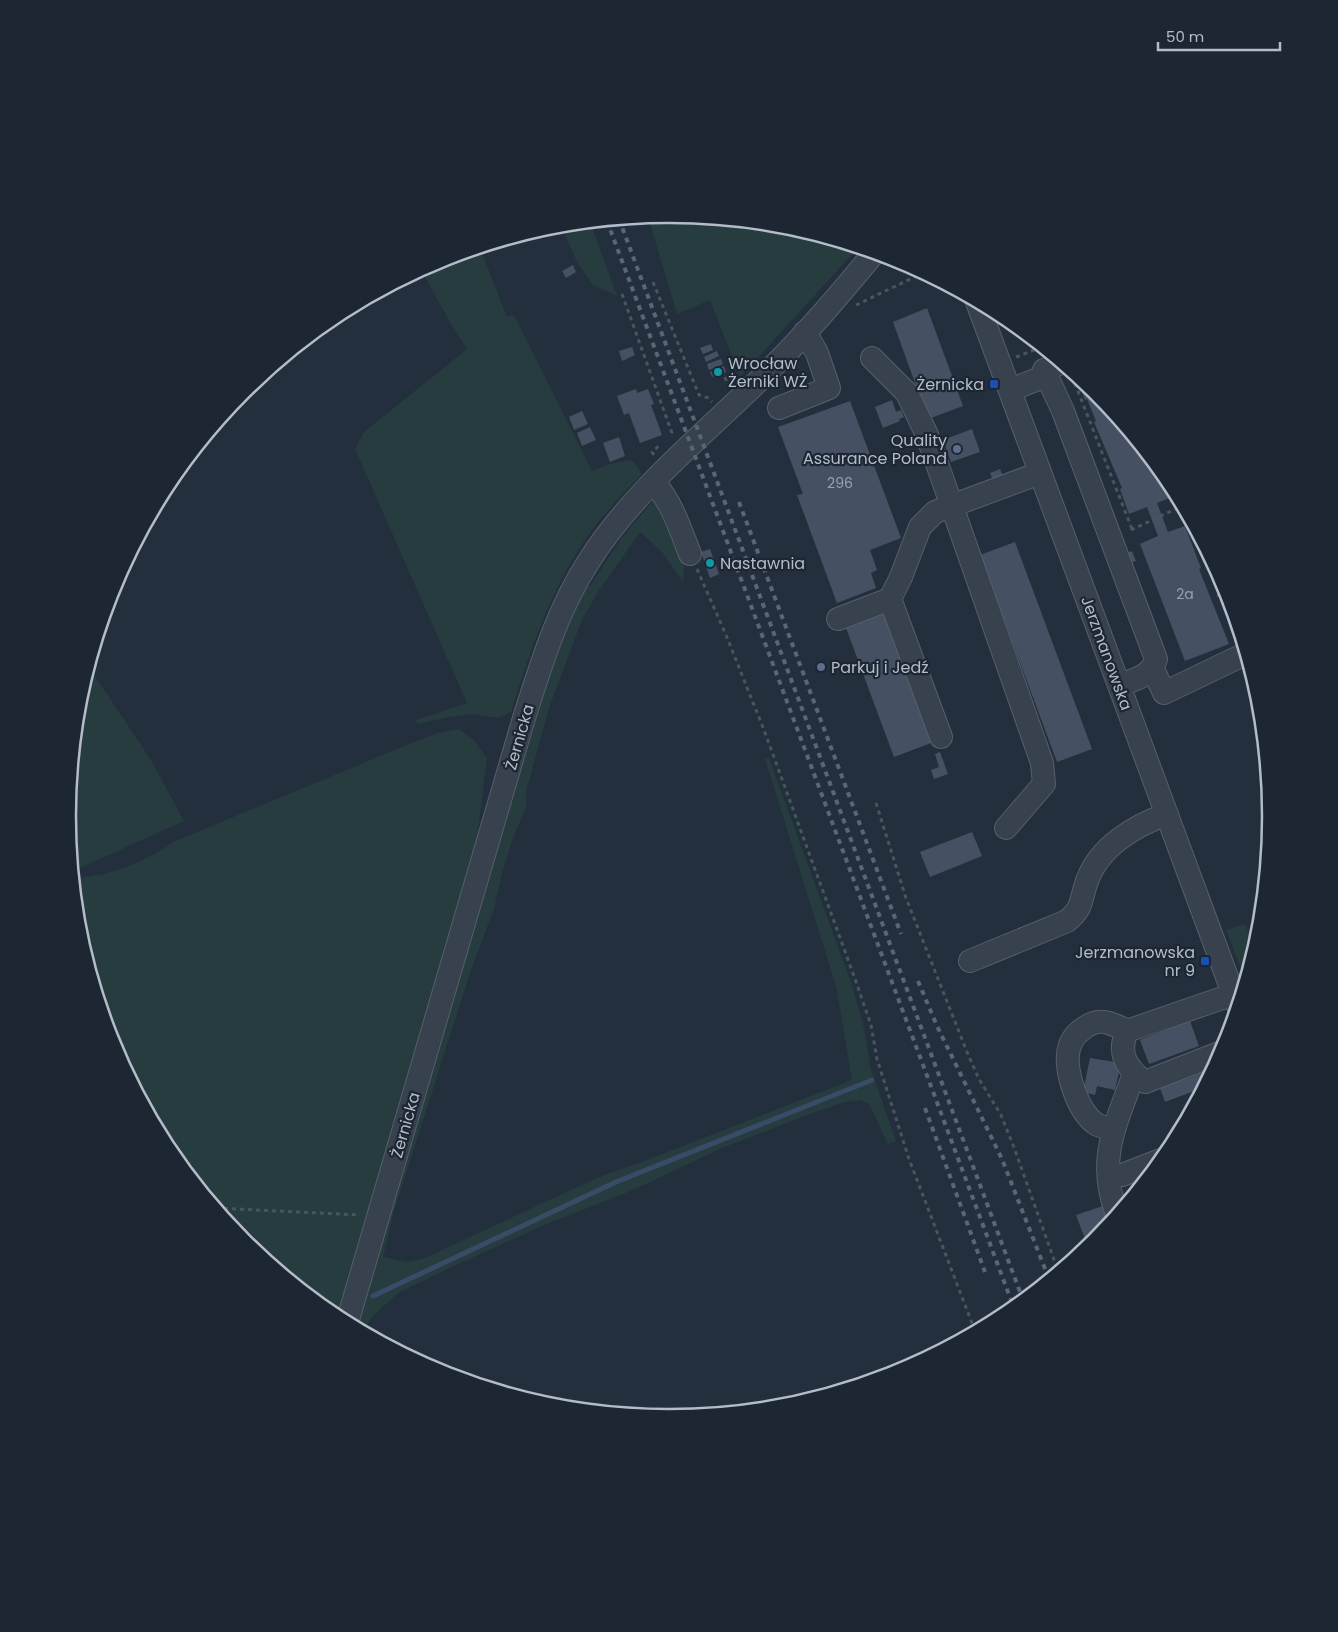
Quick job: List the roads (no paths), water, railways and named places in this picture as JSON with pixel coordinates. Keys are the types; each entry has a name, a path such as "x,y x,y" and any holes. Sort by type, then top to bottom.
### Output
{"street":[{"name":"Żernicka","path":"349,1315 524,718 554,630 572,590 611,529 654,482 753,387 805,332 869,258"},
{"name":"Jerzmanowska","path":"981,313 1234,995"},
{"path":"779,408 829,388 817,353 805,332"},
{"path":"872,358 907,393 927,435 1042,763 1044,784 1006,828"},
{"path":"1010,390 1060,373 1063,411 1156,659 1152,669 1147,674 1119,685"},
{"path":"838,618 890,599 901,578 920,526 935,512 1040,473"},
{"path":"654,482 666,495 672,506 690,554"},
{"path":"890,599 941,737"},
{"path":"1152,669 1164,693 1240,656"},
{"path":"970,961 1067,921 1077,913 1094,866 1106,851 1123,836 1167,814"},
{"path":"1114,1130 1099,1125 1086,1114 1079,1102 1068,1064 1068,1053 1076,1034 1089,1024 1095,1022 1109,1023 1127,1031 1232,1000"},
{"path":"1127,1031 1122,1042 1125,1058 1134,1074 1145,1082 1211,1056"},
{"path":"1114,1208 1107,1174 1110,1144 1134,1074"},
{"path":"1122,1175 1147,1165"}],"waterway":[{"path":"373,1296 616,1182 872,1080"}],"railway":[{"path":"621,226 1020,1293"},
{"path":"609,227 1011,1300"},
{"path":"739,502 901,934"},
{"path":"918,981 937,1026 1002,1159 1047,1273"},
{"path":"925,1108 985,1272"}],"place":[{"name":"Wrocław Żerniki WŻ","path":"718,372"},
{"name":"Żernicka","path":"994,384"},
{"name":"Quality Assurance Poland","path":"957,449"},
{"name":"Nastawnia","path":"710,563"},
{"name":"Parkuj i Jedź","path":"821,667"},
{"name":"Jerzmanowska nr 9","path":"1205,961"}]}
